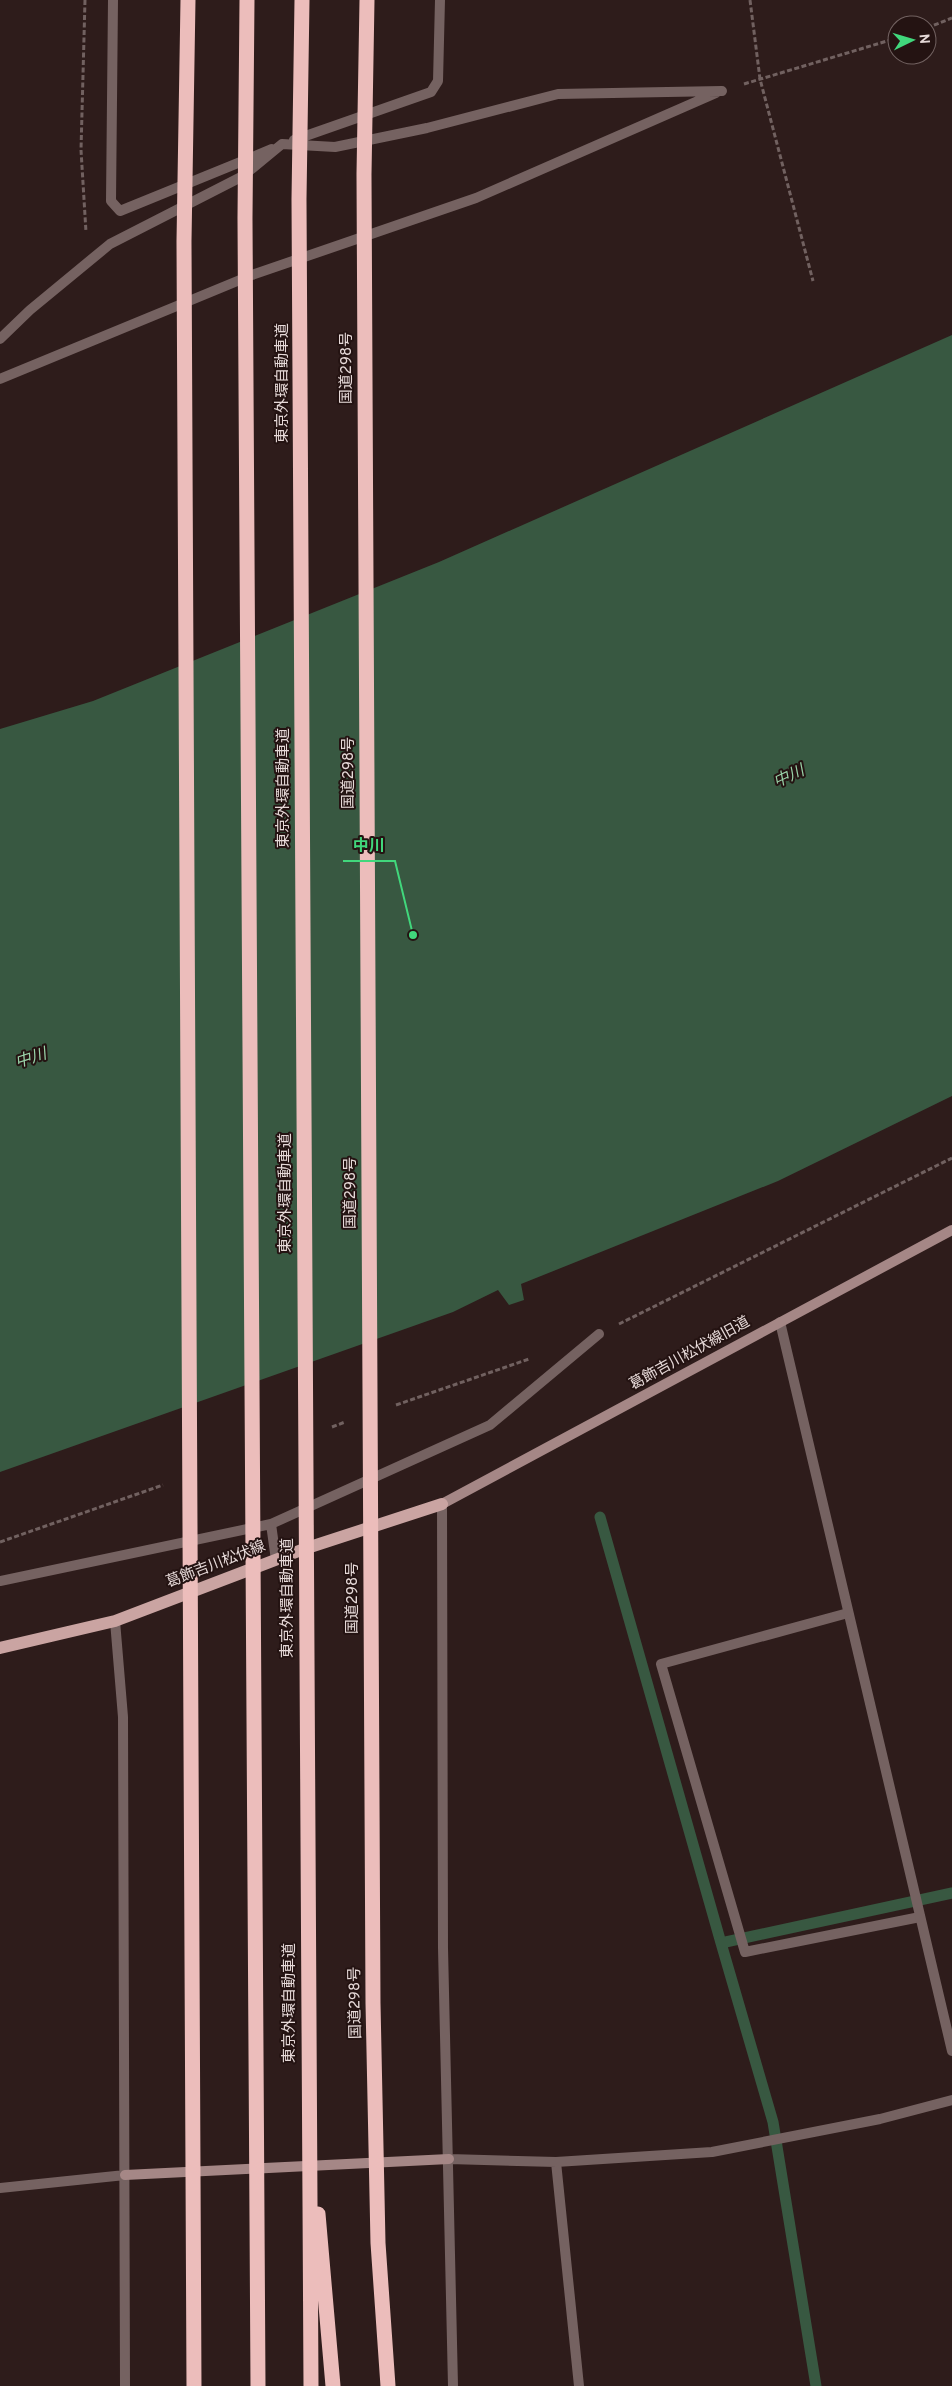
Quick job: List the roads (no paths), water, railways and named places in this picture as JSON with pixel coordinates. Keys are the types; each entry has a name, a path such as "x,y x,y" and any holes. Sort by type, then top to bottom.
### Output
{"highway":[{"path":"188,0 184,241 194,2386"},
{"path":"247,0 245,238 258,2386"},
{"name":"東京外環自動車道","path":"302,0 299,219 311,2386"},
{"name":"国道298号","path":"367,0 364,174 373,2004 378,2243 388,2386"},
{"path":"308,2096 333,2386"}],"main road":[{"name":"葛飾吉川松伏線","path":"0,1648 115,1621 276,1560 442,1504"}],"street":[{"path":"113,0 111,201 120,211 282,144 431,92 438,81 440,0"},
{"path":"0,339 30,310 110,244 243,176 282,144 335,147 427,128 558,94 722,91 476,198 252,275 0,379"},
{"name":"葛飾吉川松伏線旧道","path":"442,1504 952,1230"},
{"path":"780,1322 952,2051"},
{"path":"0,1581 271,1524 490,1425 599,1334"},
{"path":"442,1504 443,1948 453,2386"},
{"path":"271,1524 276,1560"},
{"path":"848,1613 661,1664 745,1952 920,1917"},
{"path":"115,1621 123,1717 125,2386"},
{"path":"0,2188 125,2175 449,2159 556,2162 712,2152 872,2120 952,2100"},
{"path":"556,2162 579,2386"}],"water":[{"path":"952,335 952,1096 778,1181 521,1284 524,1300 509,1305 498,1290 453,1312 0,1472 0,729 93,701 439,562"}],"waterway":[{"path":"600,1517 721,1943 952,1893"},
{"path":"721,1943 773,2122 816,2386"}],"place":[{"name":"中川","path":"413,935"}]}
